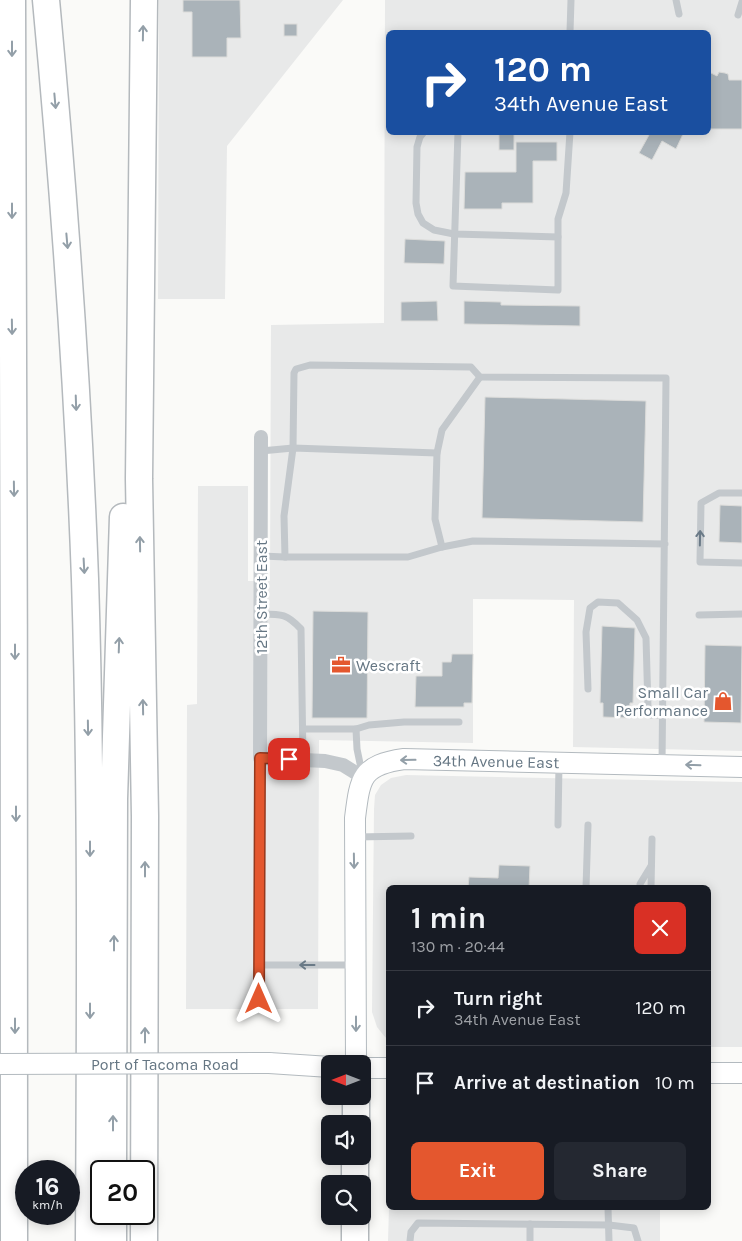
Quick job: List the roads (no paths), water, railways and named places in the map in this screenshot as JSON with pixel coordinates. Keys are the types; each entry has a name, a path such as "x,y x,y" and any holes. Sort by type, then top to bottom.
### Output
{"highway":[{"path":"12,0 16,987 7,1064 15,1160 14,1241"},
{"path":"46,0 72,306 85,578 90,810 89,1241"},
{"path":"144,0 139,479 145,816 144,1241"},
{"path":"113,1160 114,789 122,527 142,115"},
{"path":"0,1124 15,1160"},
{"path":"113,1225 113,1241"},
{"path":"355,1225 355,1241"}],"street":[{"name":"12th Street East","path":"260,758 262,444"},
{"path":"260,758 325,761 343,765 364,778 358,793 354,838 356,1055"},
{"name":"34th Avenue East","path":"364,778 372,767 404,759 742,767"},
{"name":"Port of Tacoma Road","path":"7,1064 269,1063 321,1066"},
{"path":"371,1068 386,1068"},
{"path":"711,1073 742,1073"}],"lane":[{"path":"570,0 570,30"},
{"path":"676,0 679,14"},
{"path":"738,15 742,2"},
{"path":"422,135 417,147 416,203 418,214 423,223 434,230 454,234 558,237"},
{"path":"458,135 452,286 558,290 558,219 566,193 570,135"},
{"path":"285,558 284,516 293,448 294,373 296,369 310,365 471,367 480,377 666,378 662,764"},
{"path":"442,547 435,519 436,453 442,430 480,377"},
{"path":"262,444 293,448 436,453"},
{"path":"742,492 719,493 701,502 700,562 742,563"},
{"path":"262,556 285,558 408,557 442,547 473,542 664,544"},
{"path":"588,689 586,632 590,608 598,602 618,603 637,620 646,638 648,708 651,715 662,715"},
{"path":"262,614 282,614 291,618 301,629 303,760"},
{"path":"699,615 742,614"},
{"path":"303,729 356,729 369,725 388,723 459,722"},
{"path":"356,729 357,749 364,778"},
{"path":"259,999 260,758"},
{"path":"558,825 559,763"},
{"path":"586,885 588,825"},
{"path":"354,838 411,836"},
{"path":"651,885 652,839"},
{"path":"640,885 652,866"},
{"path":"259,965 356,965"},
{"path":"608,1210 608,1241"},
{"path":"410,1241 411,1232 418,1223 609,1225 634,1228 638,1241"},
{"path":"530,1224 530,1241"}],"place":[{"name":"Wescraft","path":"341,665"},
{"name":"Small Car Performance","path":"723,701"}]}
